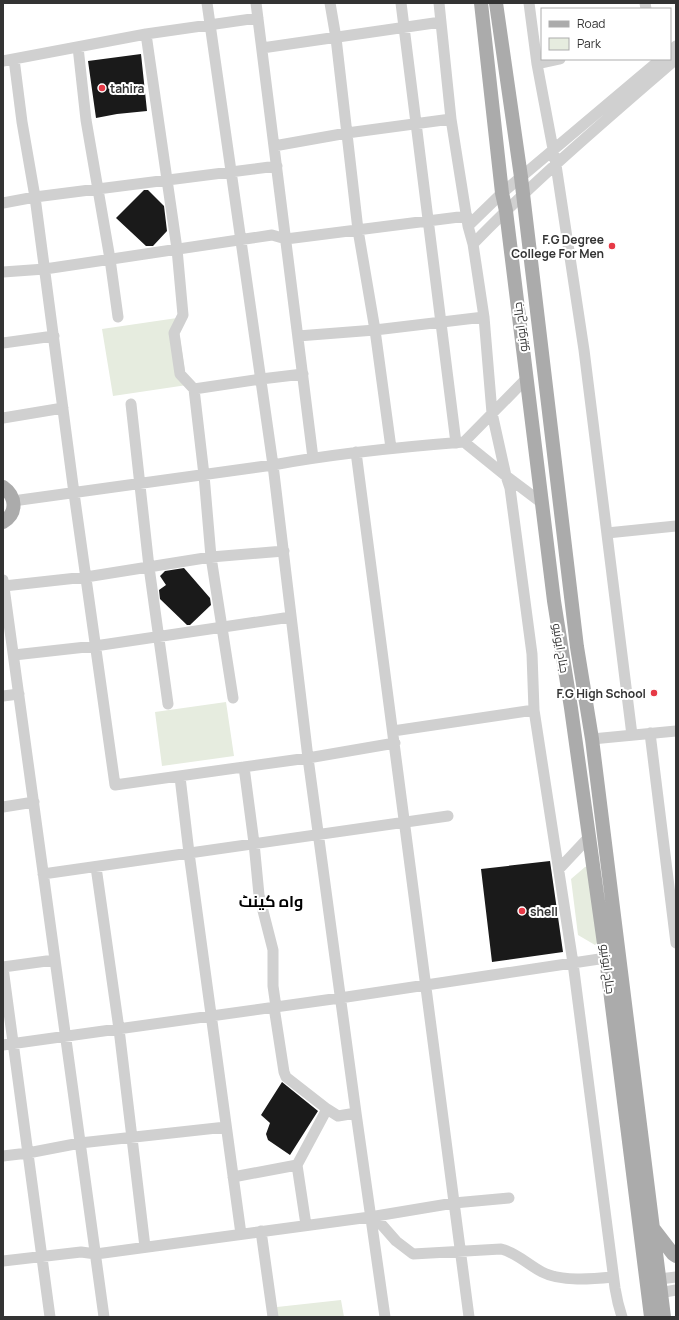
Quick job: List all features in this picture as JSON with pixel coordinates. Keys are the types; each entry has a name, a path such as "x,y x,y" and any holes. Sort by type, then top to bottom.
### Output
{"main road":[{"name":"جناح ایونیو","path":"481,3 502,193 506,211 554,601 571,708 653,1279"},
{"name":"جناح ایونیو","path":"496,3 521,177 522,196 577,647 592,739 652,1228 654,1294 651,1317"},
{"path":"3,487 9,492 13,501 12,512 3,522"},
{"path":"652,1228 676,1256"},
{"name":"جناح ایونیو","path":"654,1294 664,1317"}],"street":[{"path":"207,3 274,465 308,758 385,1317"},
{"path":"256,3 313,458"},
{"path":"330,3 336,38 358,230 375,330 391,448"},
{"path":"401,3 440,322 460,442 542,503"},
{"path":"439,3 452,119 467,221 473,244 484,317 492,413 510,488 532,654 534,710 574,963 613,1277 622,1317"},
{"path":"528,3 552,151 556,165 584,350 632,735"},
{"path":"258,18 146,34 8,60 22,122 35,197 74,493 115,785 308,758 395,743"},
{"path":"262,48 441,22"},
{"path":"146,34 176,249 183,315 174,333 180,374 194,389 212,557 233,698"},
{"path":"78,47 86,120 110,259 118,317"},
{"path":"473,244 556,165 676,59"},
{"path":"537,64 555,60"},
{"path":"3,272 45,269 241,239 272,236 286,240 428,221 467,221 660,60"},
{"path":"274,146 347,133 452,119"},
{"path":"3,203 35,197 277,166"},
{"path":"298,336 375,330 484,317"},
{"path":"3,343 54,336"},
{"path":"194,389 303,374"},
{"path":"13,501 274,465 356,452 460,442 526,379"},
{"path":"131,404 149,567 168,704"},
{"path":"3,418 63,408"},
{"path":"356,452 469,1317"},
{"path":"607,533 676,526"},
{"path":"104,1317 54,960 20,694 14,655 5,615 3,583 86,577 212,557 284,551"},
{"path":"14,655 95,646 291,617"},
{"path":"3,696 20,694"},
{"path":"393,731 534,710"},
{"path":"592,739 676,731"},
{"path":"650,733 676,943"},
{"path":"244,767 259,895 273,950 273,986 284,1072 286,1077 338,1116 356,1114"},
{"path":"180,777 210,1016 241,1234"},
{"path":"3,807 34,802"},
{"path":"43,874 448,816"},
{"path":"559,869 589,837"},
{"path":"96,867 119,1029 145,1247"},
{"path":"8,1044 340,998 606,958"},
{"path":"50,1317 28,1153 8,1044 3,968 54,960"},
{"path":"306,1225 297,1165 327,1109"},
{"path":"3,1156 28,1153 80,1143 226,1127"},
{"path":"233,1177 297,1165"},
{"path":"3,1261 81,1252 96,1254 372,1216 454,1203 509,1198"},
{"path":"372,1216 396,1241 413,1254 501,1249 511,1251 543,1272 557,1277 596,1279 613,1277"},
{"path":"261,1231 273,1317"},
{"path":"653,1279 676,1277"},
{"path":"654,1294 676,1290"}],"green space":[{"path":"177,318 187,385 113,396 102,329"},
{"path":"226,702 234,756 162,766 155,712"},
{"path":"589,866 599,941 595,945 578,935 571,879 585,867"},
{"path":"341,1300 344,1317 275,1317 277,1307"}],"building":[{"path":"141,54 147,111 96,118 88,61"},
{"path":"144,190 148,190 164,206 167,231 153,246 146,246 116,218"},
{"path":"184,568 210,598 211,605 190,625 187,625 160,599 159,590 166,585 160,576 165,571"},
{"name":"shell","path":"550,861 563,952 492,962 481,869"},
{"path":"282,1082 318,1111 290,1155 268,1140 266,1134 270,1123 261,1115"}],"place":[{"name":"tahira","path":"102,88"},
{"name":"F.G Degree College For Men","path":"612,246"},
{"name":"F.G High School","path":"654,693"},
{"name":"shell","path":"522,911"}],"district":[{"name":"واہ کینٹ","path":"271,901"}]}
